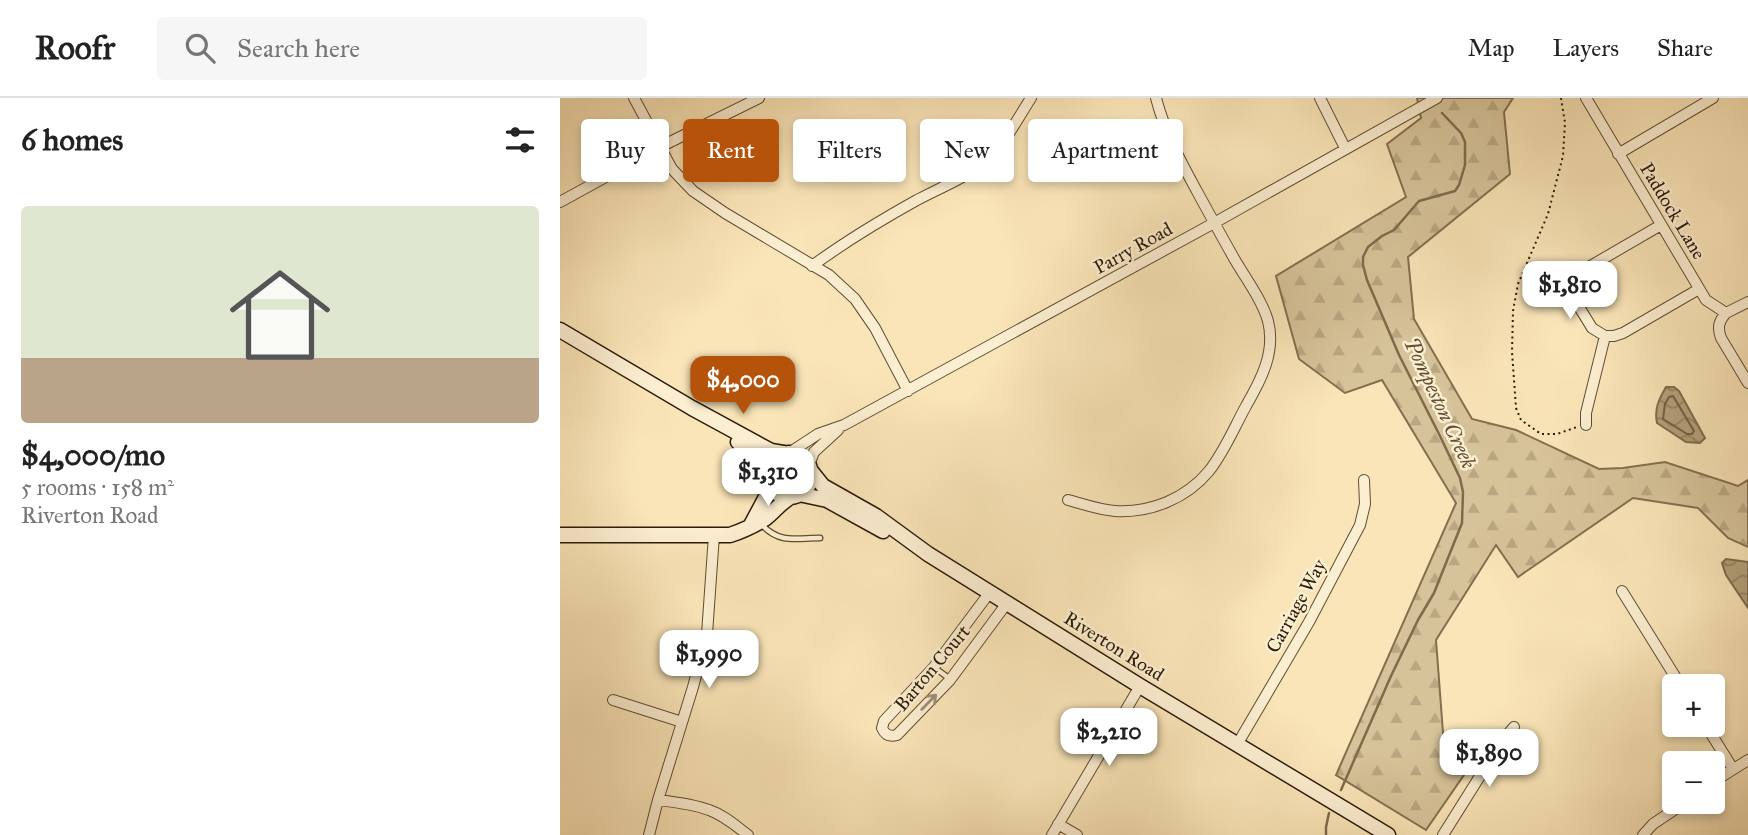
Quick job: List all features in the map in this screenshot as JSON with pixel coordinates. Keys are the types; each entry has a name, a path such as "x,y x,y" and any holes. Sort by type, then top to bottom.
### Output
{"main road":[{"path":"560,330 771,451 803,457 810,468 811,479 809,485 777,506 767,517 730,535 560,535"},
{"path":"692,408 756,455 777,493 795,495"},
{"path":"755,524 766,497 772,461 786,453"},
{"name":"Riverton Road","path":"810,468 823,486 876,516 928,554"},
{"name":"Riverton Road","path":"795,495 827,500 928,554 1140,686 1388,835"}],"street":[{"path":"634,98 645,119"},
{"path":"669,142 759,98"},
{"path":"812,266 889,215 988,160 1031,98"},
{"path":"1068,500 1101,509 1144,510 1174,499 1198,482 1208,472 1260,382 1271,345 1264,310 1176,151 1162,120 1157,98"},
{"path":"1320,98 1345,149"},
{"name":"Parry Road","path":"786,453 818,434 844,425 908,391 1437,98"},
{"name":"Paddock Lane","path":"1586,98 1706,300 1726,313"},
{"path":"1618,154 1713,98"},
{"path":"669,163 693,191 829,275 855,299 875,328 908,391"},
{"path":"560,202 596,182"},
{"path":"1661,225 1587,268 1576,279 1573,298 1592,328 1605,336 1614,336 1699,289"},
{"path":"1748,302 1726,313 1719,323 1718,331 1748,383"},
{"path":"1586,425 1586,412 1605,336"},
{"name":"Parry Road","path":"810,468 811,457 816,449 844,425"},
{"name":"Carriage Way","path":"1238,743 1309,622 1360,525 1365,504 1364,480"},
{"path":"649,835 694,687 707,634 714,535"},
{"name":"Barton Court","path":"990,592 934,667 884,720 882,728 888,736 897,735 950,680 1007,603"},
{"path":"1622,592 1673,674"},
{"path":"1052,835 1140,686"},
{"path":"613,700 682,722"},
{"path":"1443,835 1502,741 1514,727"},
{"path":"1713,737 1732,769"},
{"path":"1725,774 1748,760"},
{"path":"658,800 711,810 748,835"},
{"path":"1643,835 1668,814"},
{"path":"1058,824 1077,835"}],"lane":[{"path":"755,524 777,537 820,538"},
{"path":"934,667 950,680"}],"path":[{"path":"1561,98 1565,123 1563,156 1548,214 1520,278 1515,297 1512,331 1515,401 1521,420 1541,434 1556,434 1586,425"}],"green space":[{"path":"1417,98 1513,98 1504,112 1510,174 1408,257 1414,319 1472,419 1516,430 1599,469 1665,462 1738,486 1748,480 1748,547 1728,538 1698,508 1633,498 1518,577 1496,545 1436,640 1444,746 1466,772 1426,830 1336,775 1456,503 1382,380 1345,393 1299,359 1276,276 1406,197 1387,144 1421,118"}],"water":[{"path":"1666,387 1674,387 1679,391 1705,438 1700,443 1686,442 1657,423 1658,404"},
{"path":"1726,559 1748,562 1748,608 1726,575 1722,563"}],"waterway":[{"name":"Pompeston Creek","path":"1341,790 1391,676 1434,593 1462,523 1463,492 1460,478 1399,355 1363,265 1363,257 1368,247 1394,230 1419,201 1455,191 1459,185 1465,165 1465,142 1461,133 1442,113"},
{"name":"Pompeston Creek","path":"1326,835 1329,813"}]}
